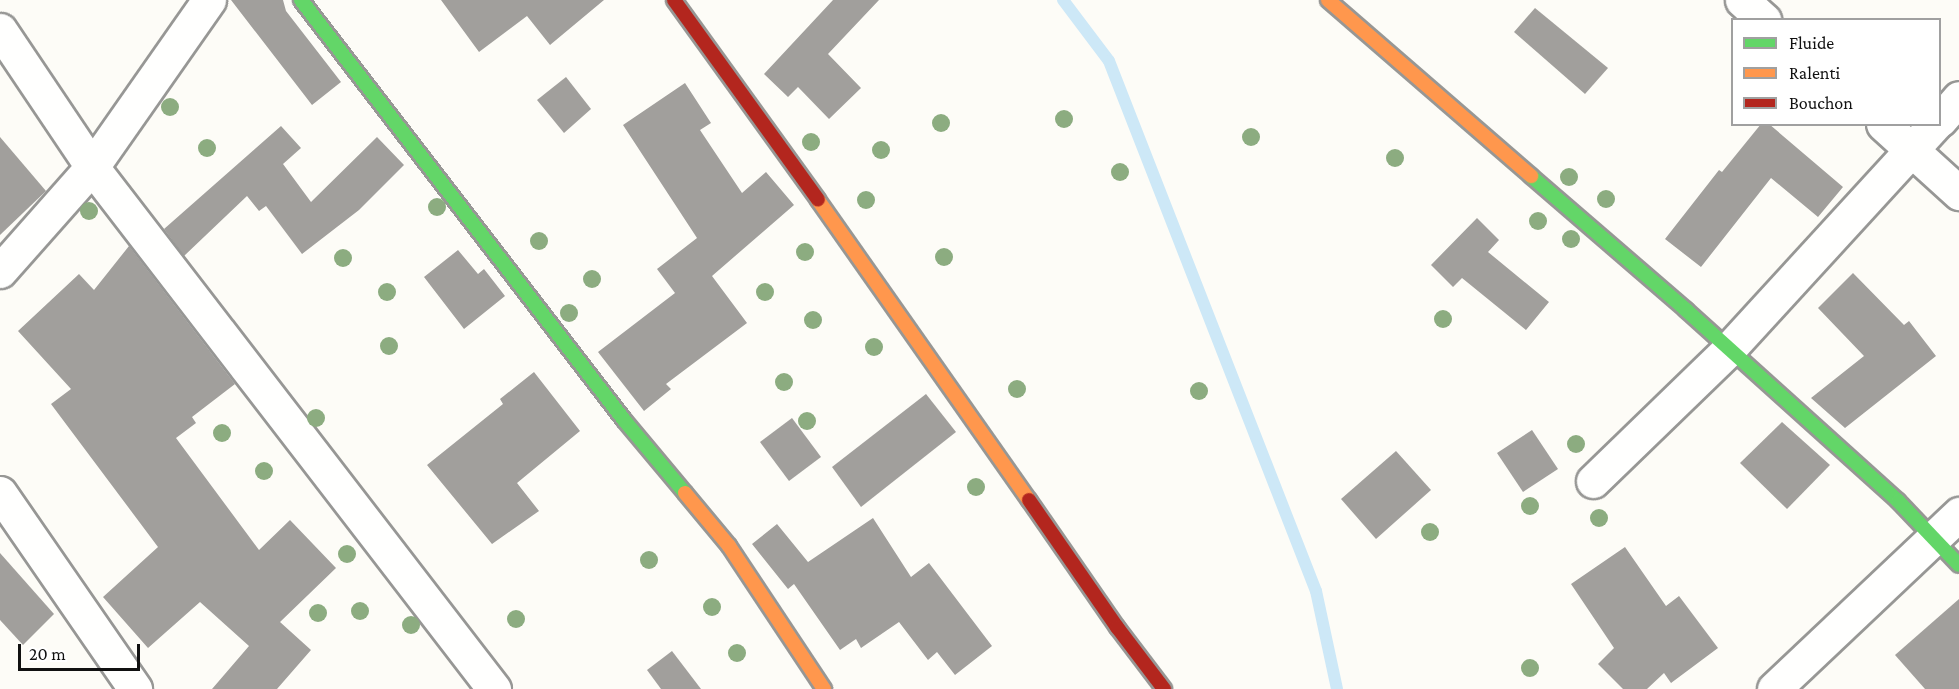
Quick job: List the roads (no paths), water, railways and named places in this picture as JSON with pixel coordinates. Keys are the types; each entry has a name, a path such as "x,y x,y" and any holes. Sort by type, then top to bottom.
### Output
{"street":[{"path":"0,270 92,167 209,0"},
{"path":"301,0 624,420 729,546 824,689"},
{"path":"674,0 914,333 1117,627 1164,689"},
{"path":"1328,0 1729,349 1898,501 1959,566"},
{"path":"1742,0 1762,18"},
{"path":"0,30 92,167 494,689"},
{"path":"1941,119 1959,98"},
{"path":"1885,126 1959,193"},
{"path":"1593,481 1729,349 1933,126"},
{"path":"0,493 135,689"},
{"path":"1774,689 1935,540 1959,514"}],"waterway":[{"path":"1063,0 1109,61 1316,591 1337,689"}]}
